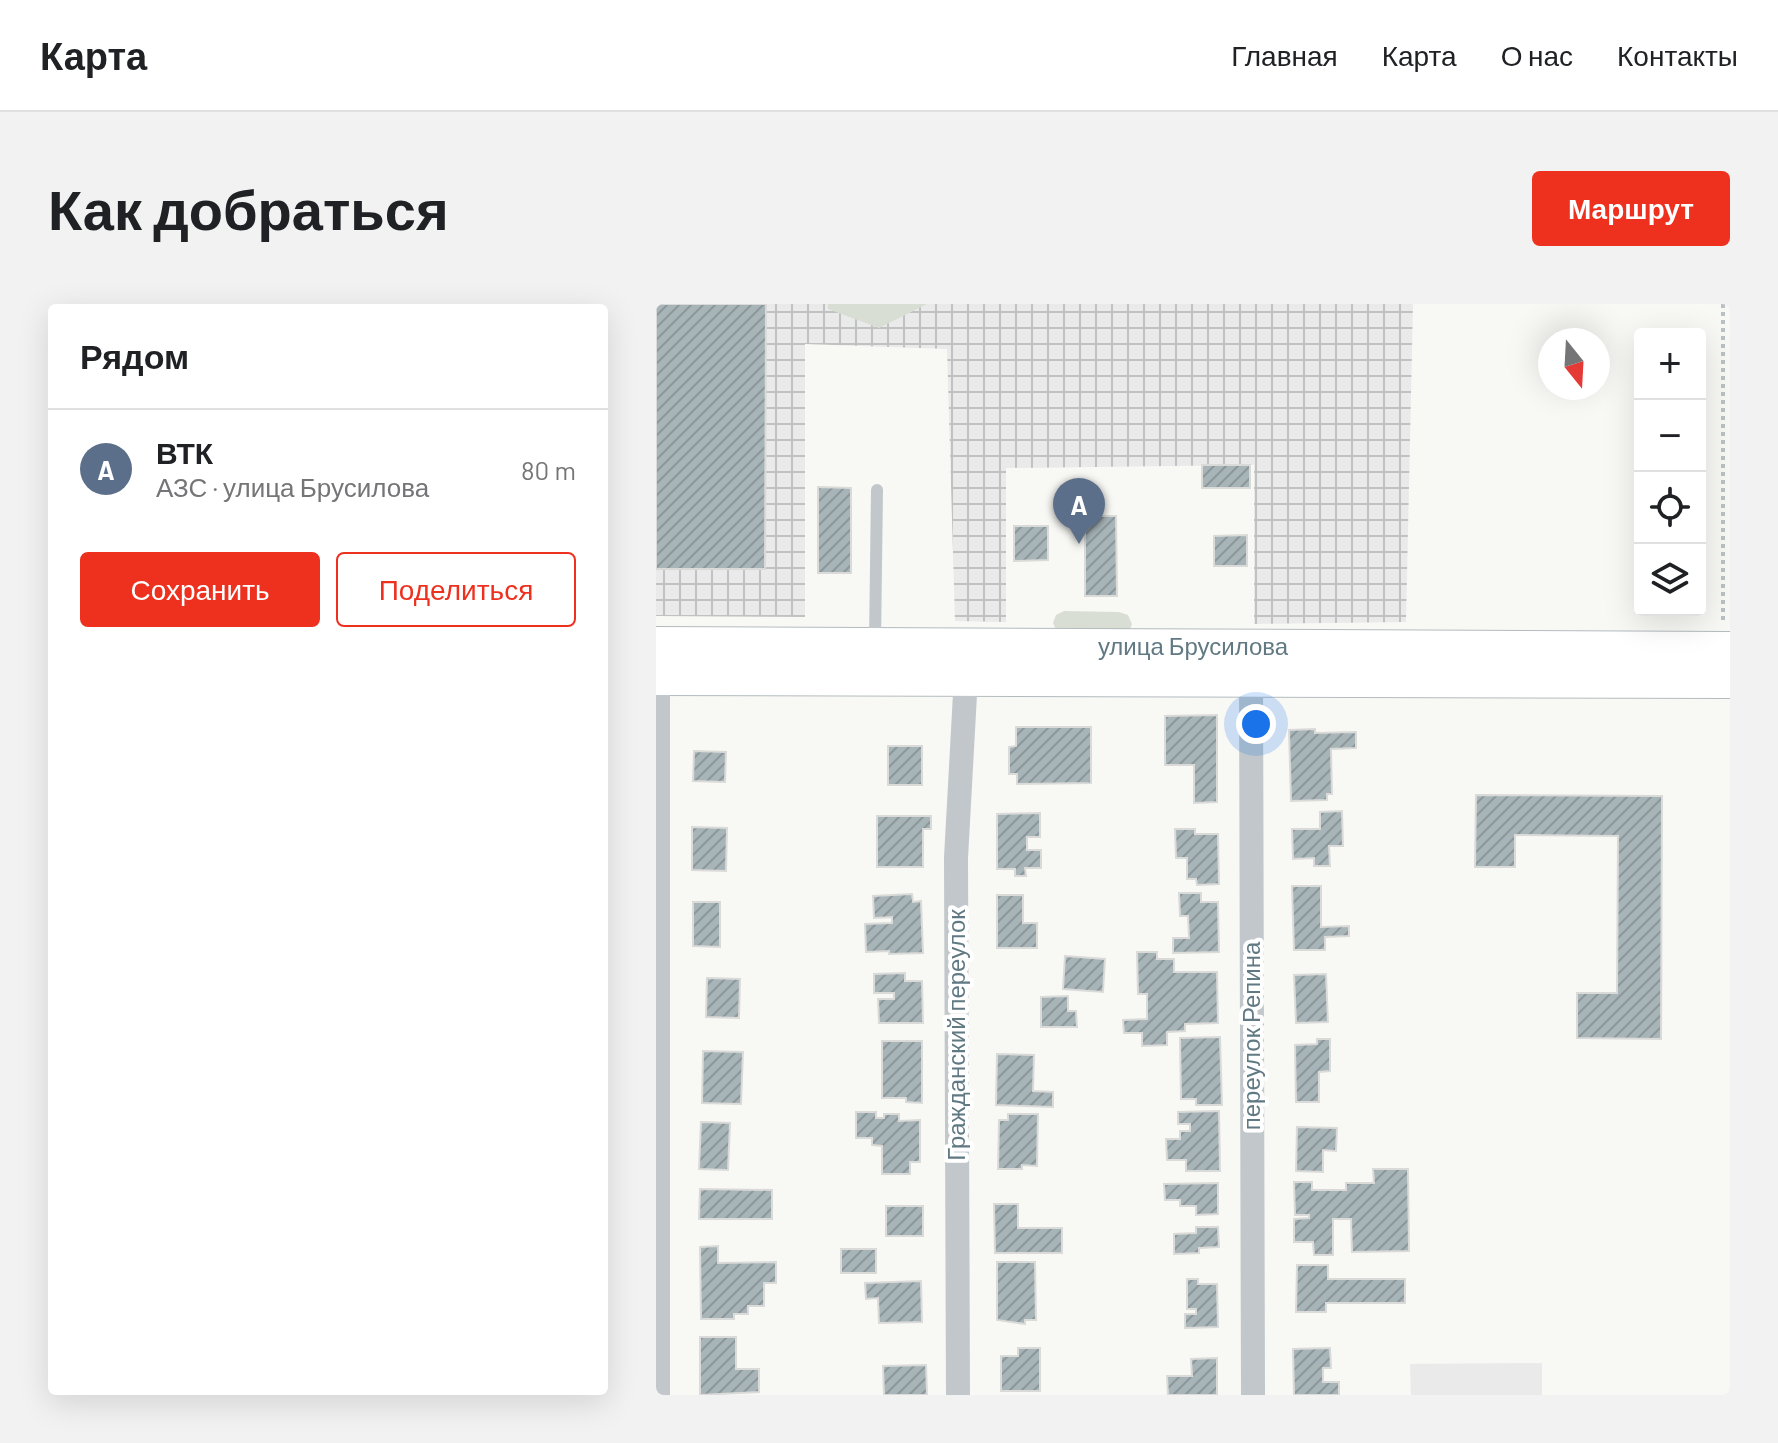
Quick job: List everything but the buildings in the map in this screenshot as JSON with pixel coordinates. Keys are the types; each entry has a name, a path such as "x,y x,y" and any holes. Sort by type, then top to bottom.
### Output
{"main road":[{"name":"улица Брусилова","path":"657,666 875,646 1726,643"},
{"name":"улица Брусилова","path":"657,666 966,676 1730,679"}],"street":[{"path":"657,666 658,1395"},
{"name":"Гражданский переулок","path":"958,1395 956,858 966,676"},
{"name":"переулок Репина","path":"1251,676 1253,1395"}],"lane":[{"path":"875,646 877,490"}],"path":[{"path":"1723,304 1726,643"}],"shaded area":[{"path":"656,304 1413,304 1406,622 1254,624 1254,465 1006,468 1006,622 955,621 947,349 805,344 805,617 656,616"},
{"path":"828,304 927,304 879,328 828,309"},
{"path":"1064,611 1119,612 1128,615 1132,624 1129,632 1057,632 1053,623 1056,615"},
{"path":"1542,1363 1542,1395 1411,1395 1410,1364"}],"place":[{"name":"ВТК","path":"1079,544"}]}
